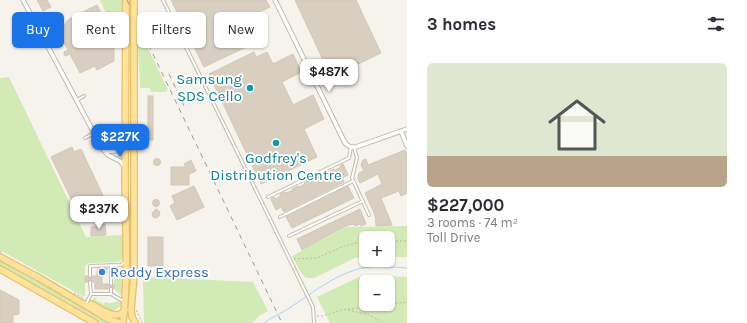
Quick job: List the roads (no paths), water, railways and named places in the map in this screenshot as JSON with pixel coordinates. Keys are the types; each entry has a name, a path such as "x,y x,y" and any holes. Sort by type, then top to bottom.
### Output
{"main road":[{"path":"126,0 126,303 124,323 134,323 131,310 134,275 134,0"},
{"path":"0,257 41,279 57,285 106,318 120,323"},
{"path":"0,269 88,321 95,323"},
{"path":"86,304 114,315 121,314 125,310"}],"street":[{"path":"23,0 30,12"},
{"path":"275,0 343,140 347,145 352,147 363,145 407,129"},
{"path":"49,48 102,148 108,155 118,159 125,166 126,175"},
{"path":"401,131 407,146"},
{"path":"102,148 110,152 117,151 123,147 126,140"}],"lane":[{"path":"163,0 313,307 314,323"},
{"path":"77,100 84,96"},
{"path":"85,138 94,133"},
{"path":"134,146 147,146"},
{"path":"352,147 357,158 352,178 369,215"},
{"path":"268,197 349,158 352,147"},
{"path":"280,217 353,181"},
{"path":"289,236 363,201"},
{"path":"90,276 90,266 121,265 126,261"},
{"path":"111,265 111,284"},
{"path":"86,304 91,294 90,282"},
{"path":"111,289 111,294"},
{"path":"91,294 111,294 126,303"}],"waterway":[{"path":"264,323 322,286 349,272 370,267 407,268"}],"railway":[{"path":"127,0 282,323"},
{"path":"169,74 184,106"}],"place":[{"name":"Samsung SDS Cello","path":"250,88"},
{"name":"Godfrey's Distribution Centre","path":"276,143"},
{"name":"Reddy Express","path":"102,272"}]}
